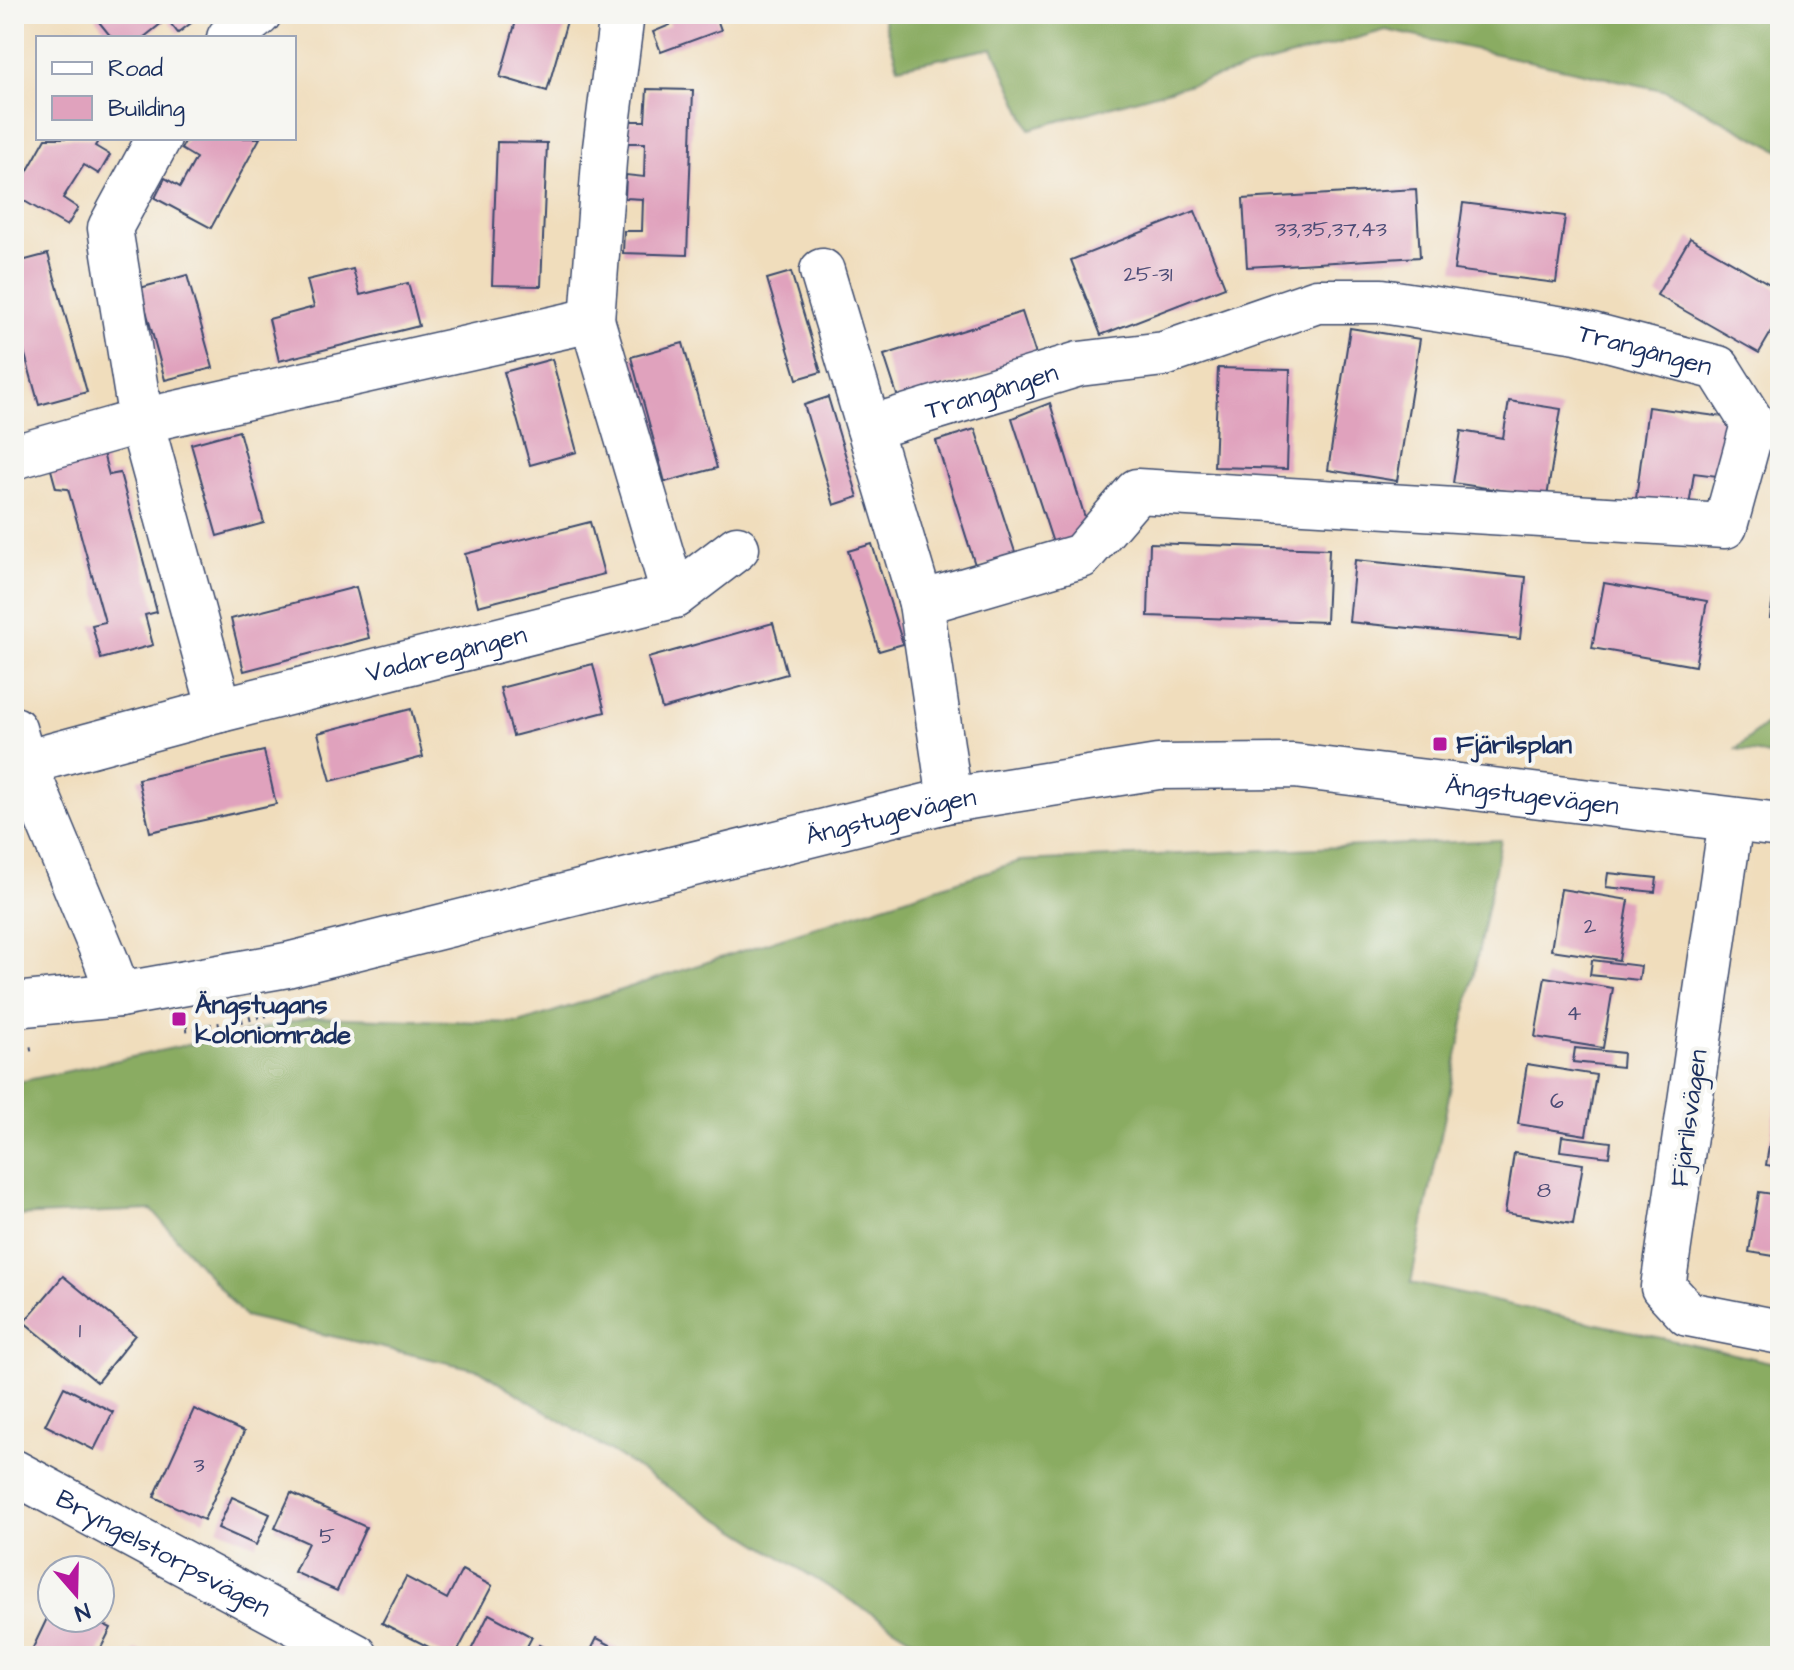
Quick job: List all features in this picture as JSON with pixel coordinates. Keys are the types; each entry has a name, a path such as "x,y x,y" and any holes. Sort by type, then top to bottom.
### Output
{"street":[{"path":"232,36 259,14"},
{"path":"622,14 605,148 592,320 674,596"},
{"path":"158,140 110,228 141,421 220,710"},
{"path":"822,271 921,603 950,800"},
{"name":"Trangången","path":"869,428 1079,364 1164,354 1317,301 1382,301 1577,331 1718,368 1753,424 1725,526 1137,491 1081,556 921,603"},
{"path":"14,457 141,421 592,320"},
{"name":"Vadaregången","path":"119,995 19,746 220,710 674,596 737,548"},
{"name":"Ängstugevägen","path":"14,1005 119,995 287,965 950,800 1158,767 1294,766 1780,825"},
{"name":"Fjärilsvägen","path":"1731,820 1663,1287 1688,1314 1780,1332"},
{"name":"Bryngelstorpsvägen","path":"14,1472 356,1656"}],"path":[{"path":"185,1029 231,1023 275,1012"},
{"path":"14,1051 45,1047"}],"green space":[{"path":"882,14 1780,14 1780,151 1667,91 1386,30 1030,129 993,48 898,67"},
{"path":"1780,712 1780,757 1736,749"},
{"path":"1501,840 1411,1283 1780,1364 1780,1656 940,1656 479,1370 244,1316 152,1210 14,1216 14,1083 313,1017 519,1023 1020,861"}],"building":[{"path":"98,14 191,14 195,20 178,33 167,19 146,36 110,36 95,17"},
{"path":"518,14 569,14 547,91 500,77"},
{"path":"666,14 715,14 721,30 661,52 653,32 670,25"},
{"path":"647,89 693,90 687,255 623,253 624,231 642,231 643,199 625,198 626,175 644,177 645,143 627,143 628,121 645,121"},
{"path":"45,140 99,140 95,146 110,155 99,174 84,165 63,198 78,208 67,226 14,195"},
{"path":"186,140 259,140 211,228 155,198 165,178 180,187 196,158 181,149"},
{"path":"497,142 547,143 541,286 492,285"},
{"path":"1416,189 1420,257 1247,267 1243,199"},
{"path":"1463,203 1565,216 1556,283 1454,270"},
{"path":"1195,211 1225,287 1101,335 1071,260"},
{"path":"1690,238 1780,290 1780,317 1759,353 1657,295"},
{"path":"48,254 87,392 39,405 14,315 14,263"},
{"path":"353,269 360,295 408,283 419,326 279,361 269,319 314,307 307,280"},
{"path":"791,272 821,372 797,379 767,279"},
{"path":"187,275 213,368 165,380 140,288"},
{"path":"1022,312 1037,358 899,401 884,355"},
{"path":"1350,328 1420,339 1397,481 1328,470"},
{"path":"683,343 717,468 665,482 631,357"},
{"path":"552,359 577,452 530,465 504,372"},
{"path":"1218,368 1290,370 1287,469 1214,467"},
{"path":"828,397 858,497 834,505 804,405"},
{"path":"1509,401 1561,409 1547,497 1453,483 1461,431 1503,438"},
{"path":"1050,403 1090,534 1054,546 1012,418"},
{"path":"1648,407 1732,418 1725,477 1694,473 1688,513 1635,506"},
{"path":"975,429 1016,555 976,568 936,441"},
{"path":"239,431 264,523 217,536 191,444"},
{"path":"103,453 109,475 120,473 157,612 145,615 153,645 101,659 92,625 105,622 68,489 56,488 50,466"},
{"path":"590,522 604,574 478,606 465,554"},
{"path":"1150,543 1329,549 1326,622 1148,616"},
{"path":"872,544 903,644 879,651 848,551"},
{"path":"1355,560 1526,577 1520,639 1349,622"},
{"path":"1780,565 1780,619 1770,618"},
{"path":"1604,583 1707,601 1695,666 1592,648"},
{"path":"356,587 369,638 244,671 231,619"},
{"path":"773,623 787,674 662,709 648,658"},
{"path":"593,664 605,712 513,736 500,688"},
{"path":"411,709 423,757 331,781 318,733"},
{"path":"264,751 276,804 150,832 138,779"},
{"path":"1608,873 1657,878 1655,892 1606,887"},
{"path":"1561,889 1629,900 1619,960 1551,950"},
{"path":"1592,960 1641,966 1639,980 1590,975"},
{"path":"1545,977 1613,988 1603,1048 1535,1037"},
{"path":"1575,1048 1623,1053 1622,1067 1573,1062"},
{"path":"1527,1064 1596,1075 1586,1135 1518,1124"},
{"path":"1776,1104 1780,1105 1780,1167 1766,1165"},
{"path":"1562,1136 1611,1142 1609,1157 1560,1151"},
{"path":"1514,1153 1583,1164 1573,1224 1505,1213"},
{"path":"1759,1192 1780,1195 1780,1257 1749,1252"},
{"path":"63,1276 135,1335 97,1382 24,1322"},
{"path":"64,1387 113,1412 94,1450 45,1425"},
{"path":"194,1409 244,1432 204,1520 154,1497"},
{"path":"291,1493 366,1527 337,1591 294,1572 308,1543 275,1528"},
{"path":"232,1497 270,1514 256,1545 218,1528"},
{"path":"462,1570 492,1586 455,1656 446,1656 382,1623 406,1577 447,1599"},
{"path":"489,1614 532,1637 522,1656 468,1656"},
{"path":"40,1634 108,1634 97,1656 29,1656"},
{"path":"597,1638 631,1656 588,1656"},
{"path":"539,1645 560,1656 534,1656"},
{"path":"135,1649 151,1656 132,1656"}],"place":[{"name":"Fjärilsplan","path":"1440,744"},
{"name":"Ängstugans koloniområde","path":"179,1019"}]}
